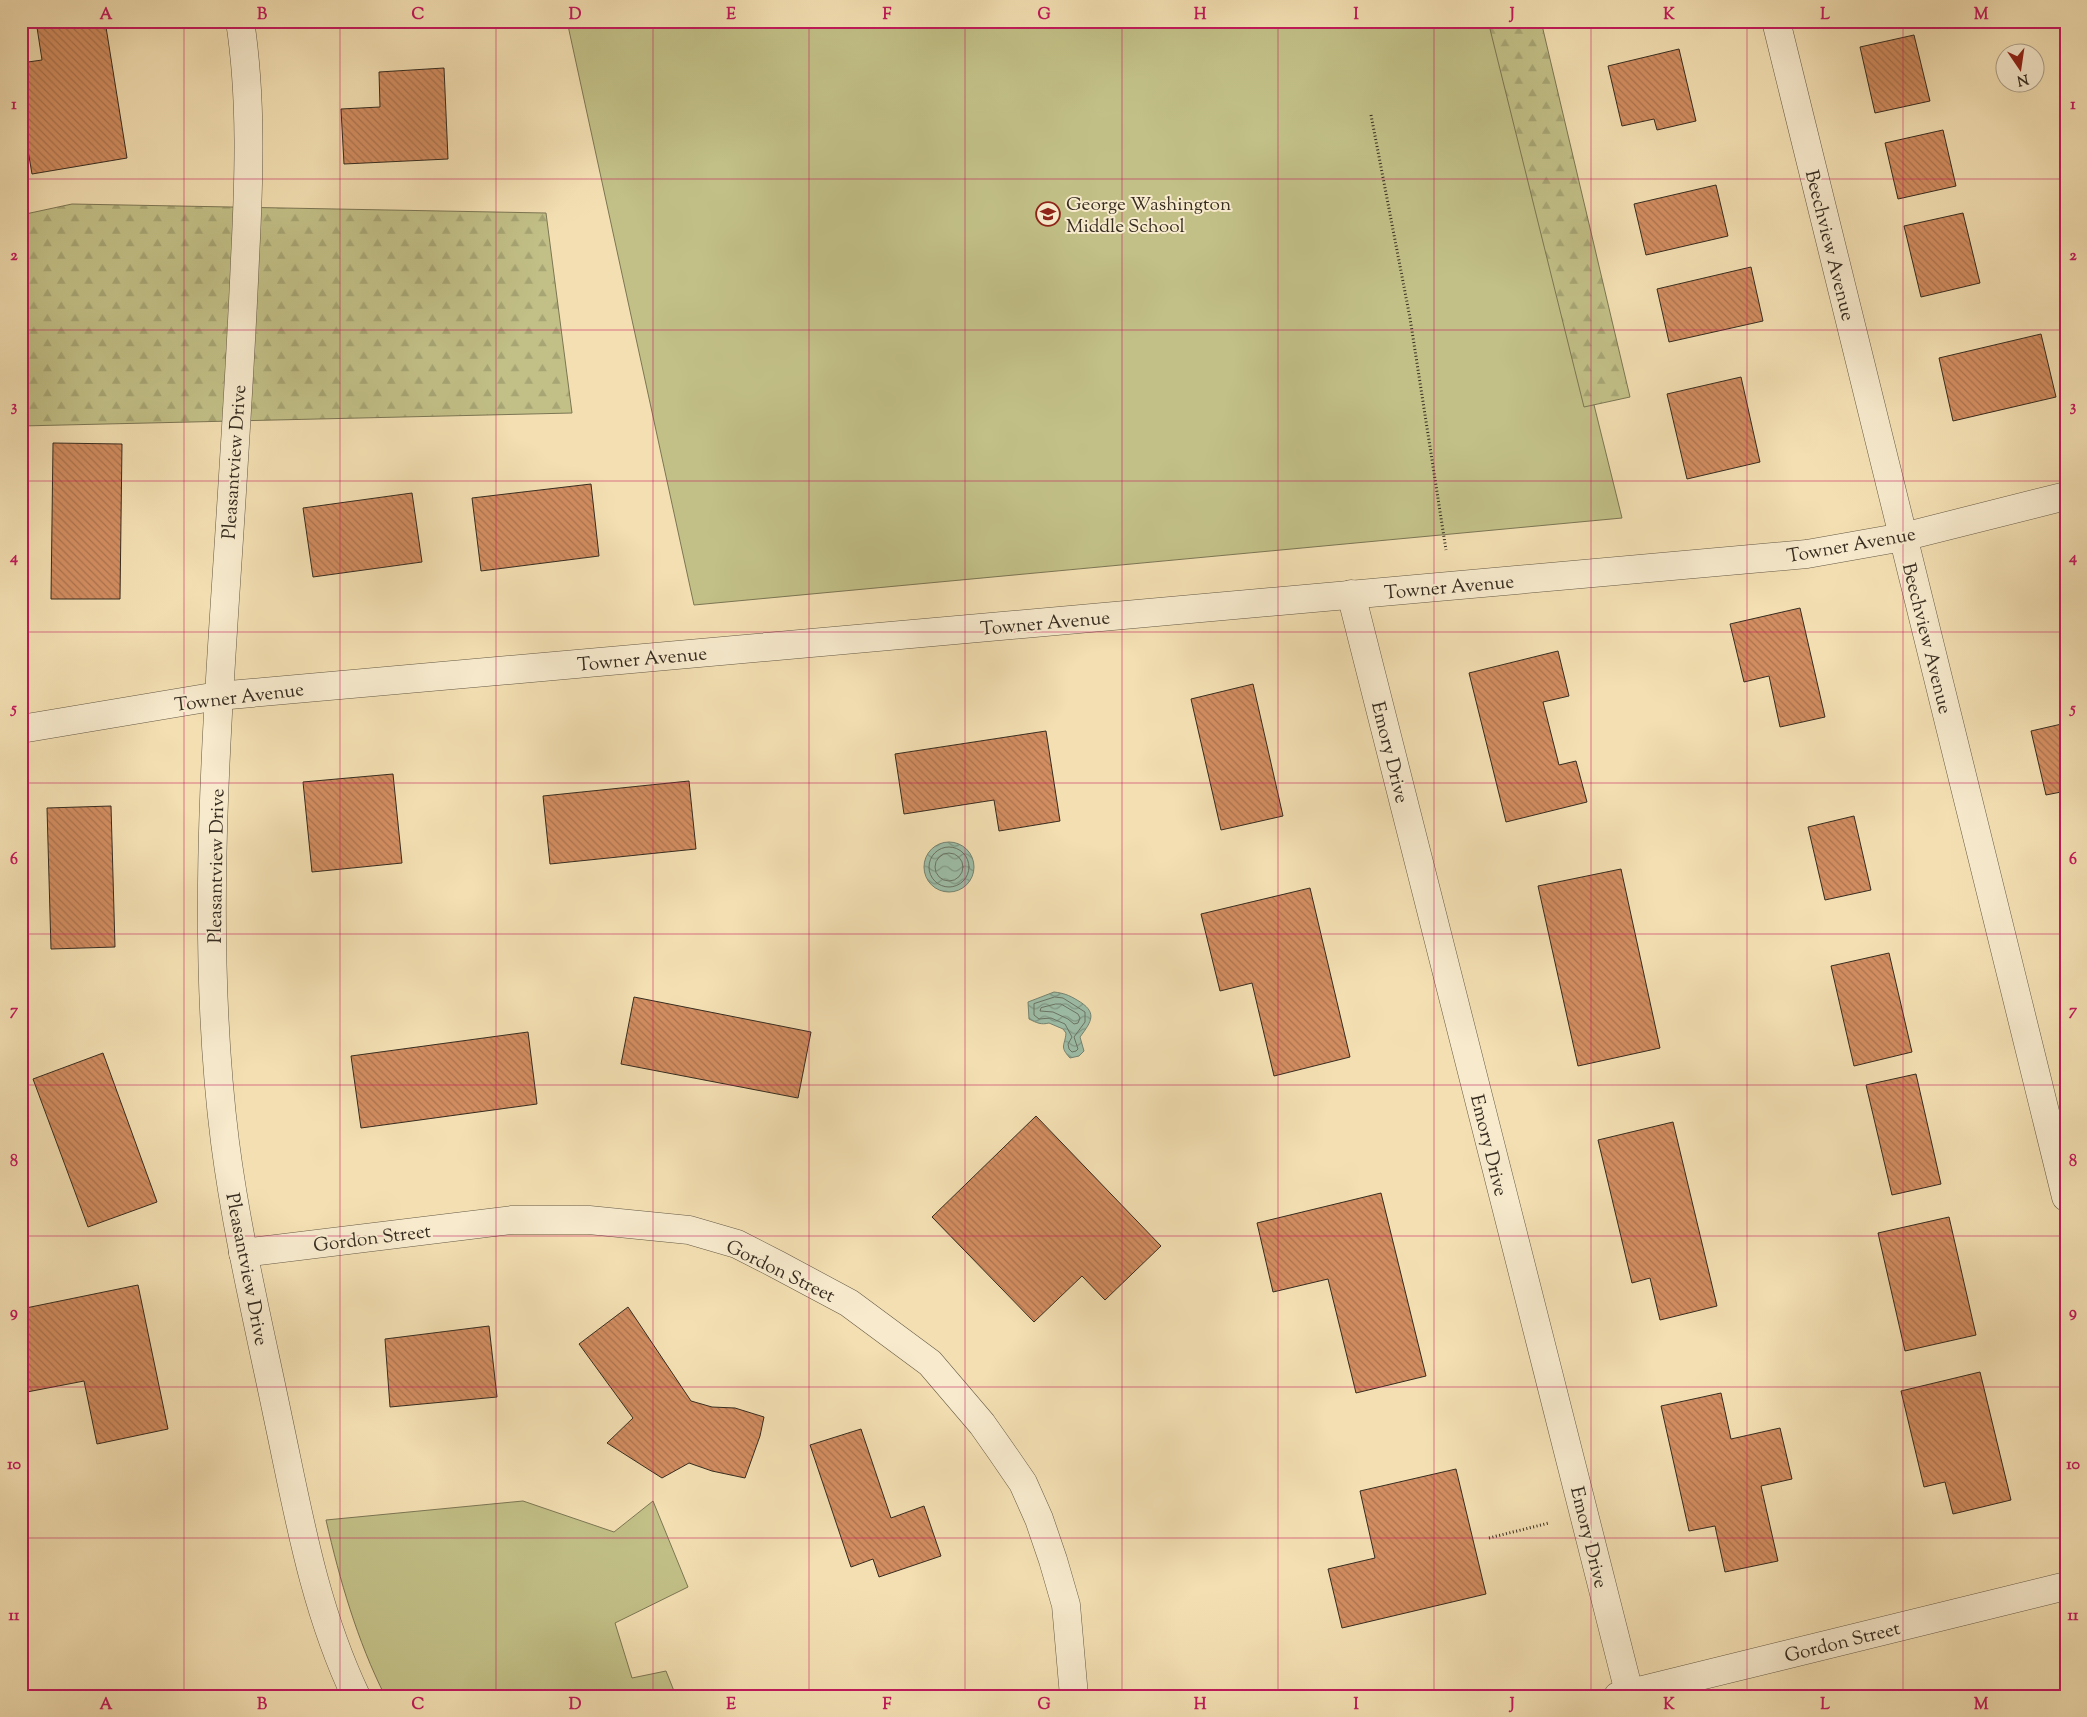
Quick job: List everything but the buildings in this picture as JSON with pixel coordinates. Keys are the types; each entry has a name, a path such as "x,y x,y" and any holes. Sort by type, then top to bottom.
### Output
{"street":[{"name":"Pleasantview Drive","path":"240,21 247,118 248,203 218,696 212,892 214,1029 225,1141 244,1252 317,1594 342,1666 356,1696"},
{"name":"Beechview Avenue","path":"1776,21 2066,1197"},
{"name":"Towner Avenue","path":"21,729 218,696 1807,554 1903,537 2066,496"},
{"name":"Emory Drive","path":"1351,594 1584,1515 1626,1695"},
{"name":"Gordon Street","path":"244,1252 512,1220 589,1220 689,1230 737,1244 778,1265 849,1303 930,1363 982,1424 1023,1483 1039,1519 1066,1605 1074,1696"},
{"name":"Gordon Street","path":"1626,1695 2066,1586"}],"path":[{"path":"1371,115 1410,318 1452,585"},
{"path":"1489,1538 1584,1515"}],"green space":[{"name":"George Washington Middle School","path":"567,21 1499,21 1622,518 694,605"},
{"path":"1488,21 1541,21 1630,397 1584,407"},
{"path":"72,204 546,213 572,413 21,426 21,215"},
{"path":"523,1501 614,1532 653,1501 688,1587 615,1623 632,1678 666,1671 676,1696 385,1696 350,1610 326,1520"}],"water":[{"path":"954,842 967,849 973,857 973,877 967,885 959,891 944,892 931,885 925,877 924,862 931,849 939,843"},
{"path":"1054,992 1066,994 1074,998 1084,1004 1090,1013 1091,1017 1088,1026 1080,1037 1084,1051 1079,1056 1070,1058 1065,1051 1066,1033 1063,1029 1049,1023 1039,1023 1029,1019 1028,1002"}],"place":[{"name":"George Washington Middle School","path":"1048,214"}]}
